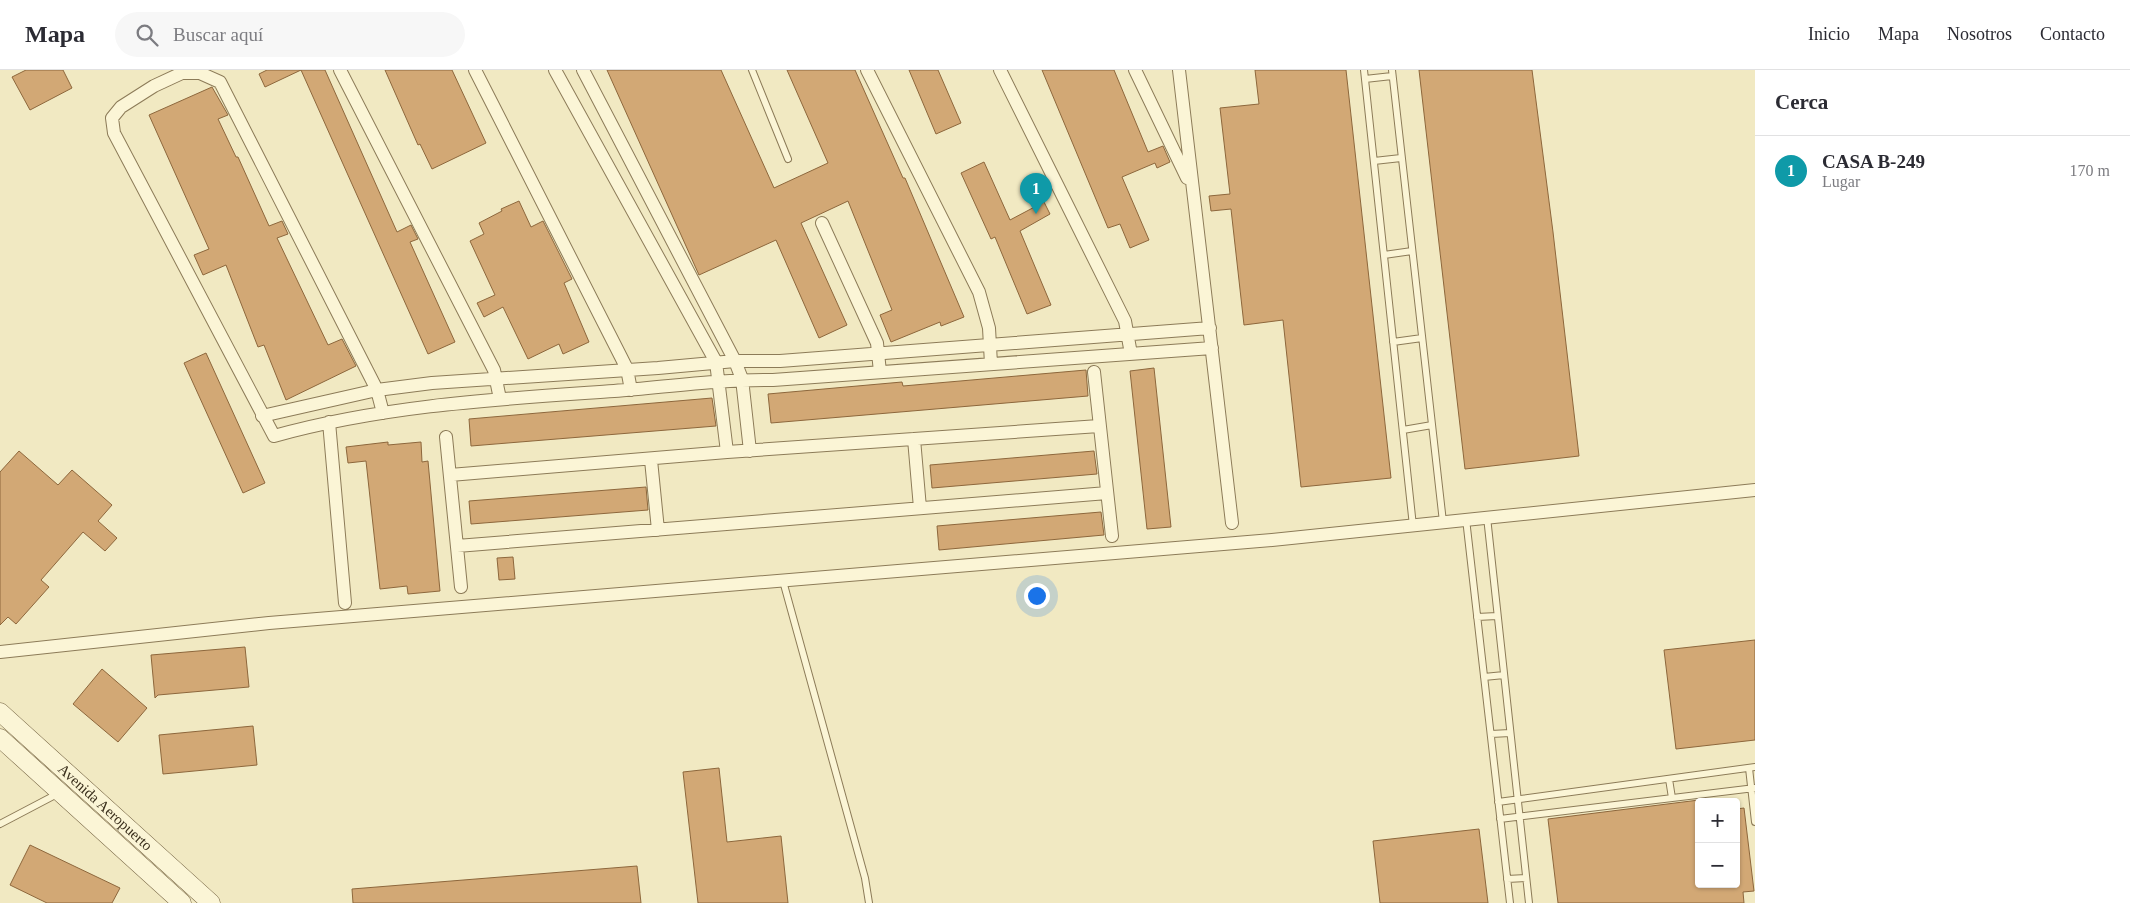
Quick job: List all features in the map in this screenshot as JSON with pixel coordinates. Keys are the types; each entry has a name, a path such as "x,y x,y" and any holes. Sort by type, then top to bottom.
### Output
{"street":[{"path":"340,70 496,378 500,399"},
{"path":"475,70 627,370 632,390"},
{"path":"555,70 716,362 727,452"},
{"path":"583,70 735,361 742,379 750,451"},
{"path":"867,70 979,292 989,328 991,364"},
{"path":"1000,70 1125,321 1132,354"},
{"path":"1135,70 1192,187"},
{"path":"1179,70 1232,524"},
{"path":"383,413 377,390 220,82 200,73 182,73 154,86 121,107 112,118 114,133 274,436 329,422 383,413 500,399 632,390 719,380 772,380 1212,348"},
{"path":"822,223 877,343 880,372"},
{"path":"262,416 377,390 432,382 627,370 716,362 780,361 1210,328"},
{"path":"1094,372 1112,536"},
{"path":"432,382 435,406"},
{"path":"329,422 344,603"},
{"path":"450,475 651,460 727,452 1099,426"},
{"path":"446,437 461,587"},
{"path":"914,439 920,508"},
{"path":"651,460 658,530"},
{"path":"0,652 269,623 1272,540 1755,490"},
{"path":"457,546 1107,493"},
{"name":"Avenida Aeropuerto","path":"0,712 212,903"},
{"name":"Avenida Aeropuerto","path":"0,738 182,903"}],"lane":[{"path":"752,70 788,158"},
{"path":"1364,70 1413,526"},
{"path":"1365,78 1392,73 1443,522"},
{"path":"1374,161 1401,158"},
{"path":"1384,255 1412,251"},
{"path":"1393,342 1422,338"},
{"path":"1403,430 1432,426"},
{"path":"1486,517 1529,903"},
{"path":"1466,519 1510,903"},
{"path":"783,581 865,878 869,903"},
{"path":"1478,617 1497,616"},
{"path":"1484,677 1504,675"},
{"path":"1490,734 1510,733"},
{"path":"1498,802 1752,768 1755,822"},
{"path":"1670,779 1672,798"},
{"path":"1500,819 1753,788"},
{"path":"0,824 60,792"},
{"path":"1507,879 1526,878"}],"building":[{"path":"26,70 63,70 72,88 30,110 12,77"},
{"path":"267,70 301,70 265,87 259,74"},
{"path":"301,70 325,70 397,232 411,225 418,239 410,242 455,342 428,354"},
{"path":"385,70 452,70 486,143 432,169 420,144 418,145"},
{"path":"607,70 721,70 774,188 828,163 787,70 855,70 903,178 905,178 964,317 941,326 940,322 891,342 880,315 892,310 848,201 801,223 847,325 819,338 776,240 699,275"},
{"path":"909,70 938,70 961,123 936,134"},
{"path":"1042,70 1114,70 1148,152 1163,146 1170,162 1157,168 1155,163 1122,177 1149,240 1130,248 1120,224 1108,228"},
{"path":"1255,70 1346,70 1391,478 1301,487 1283,320 1244,325 1231,209 1211,211 1209,196 1230,194 1220,108 1259,104"},
{"path":"1419,70 1532,70 1579,456 1465,469"},
{"path":"212,87 228,115 218,119 236,157 238,157 269,226 282,221 288,234 277,238 328,345 342,339 356,366 286,400 264,345 258,347 226,265 203,275 194,255 209,249 149,115"},
{"path":"984,162 1010,220 1044,202 1050,214 1020,231 1051,305 1027,314 995,237 991,239 961,173"},
{"path":"519,201 531,227 543,221 572,279 564,283 589,342 563,354 559,344 528,359 503,307 484,317 477,303 495,295 470,241 484,234 479,223 502,211 501,209"},
{"path":"206,353 265,483 243,493 184,363"},
{"path":"1154,368 1171,527 1147,529 1130,371"},
{"path":"1086,370 1088,396 771,423 768,394 902,382 903,386"},
{"path":"712,398 716,426 471,446 469,419"},
{"path":"388,442 388,445 421,442 422,462 428,461 440,591 408,594 407,586 380,589 366,461 348,463 346,447"},
{"path":"19,451 58,485 72,470 112,505 98,521 117,538 105,551 83,532 41,580 49,587 16,624 8,617 0,625 0,472"},
{"path":"1094,451 1097,474 932,488 930,465"},
{"path":"646,487 648,510 471,524 469,501"},
{"path":"1101,512 1104,535 939,550 937,526"},
{"path":"513,557 515,579 499,580 497,558"},
{"path":"1755,640 1755,740 1676,749 1664,650"},
{"path":"245,647 249,687 158,695 155,698 151,655"},
{"path":"102,669 147,708 118,742 73,704"},
{"path":"253,726 257,765 163,774 159,735"},
{"path":"719,768 727,842 781,836 788,903 698,903 683,772"},
{"path":"1695,801 1695,888 1740,888 1740,808 1744,808 1754,891 1743,892 1744,903 1558,903 1548,819"},
{"path":"1479,829 1488,903 1380,903 1373,841"},
{"path":"30,845 120,888 112,903 47,903 10,885"},
{"path":"637,866 641,903 353,903 352,889"}],"place":[{"name":"CASA B-249","path":"1036,214"}]}
